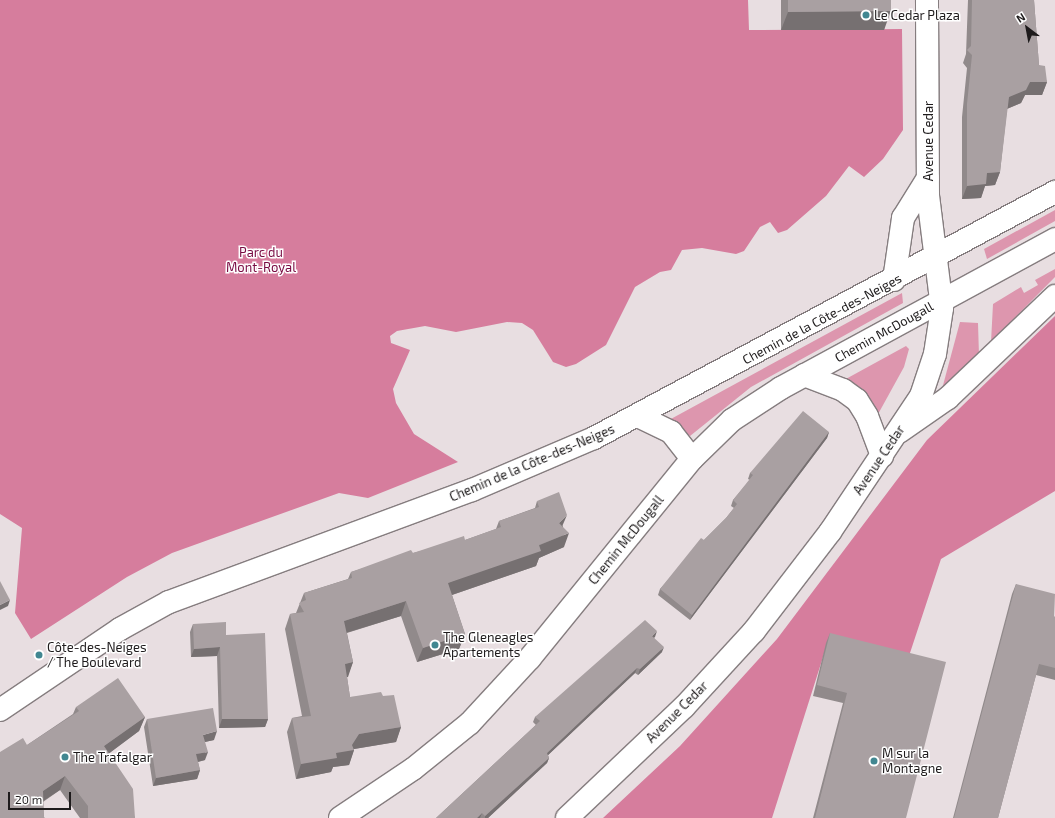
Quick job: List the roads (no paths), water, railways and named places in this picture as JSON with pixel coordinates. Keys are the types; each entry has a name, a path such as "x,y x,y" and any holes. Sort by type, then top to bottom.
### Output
{"main road":[{"name":"Avenue Cedar","path":"567,818 684,707 742,644 804,568 899,432 920,396 932,365 940,330 942,300 934,258 928,178 927,0"},
{"path":"894,280 903,218 928,178"},
{"name":"Chemin de la Côte-des-Neiges","path":"0,710 133,622 185,595 479,487 638,416 894,280 1055,192"},
{"name":"Chemin McDougall","path":"340,818 413,769 470,723 530,658 692,459 747,409 804,375 1055,239"},
{"path":"899,432 948,398 1055,296"},
{"path":"804,375 843,390 857,400 867,416 882,456"},
{"path":"638,416 671,432 692,459"}],"place":[{"name":"Le Cedar Plaza","path":"866,15"},
{"name":"The Gleneagles Apartements","path":"435,645"},
{"name":"Côte-des-Neiges / The Boulevard","path":"39,655"},
{"name":"The Trafalgar","path":"65,757"},
{"name":"M sur la Montagne","path":"874,761"}],"park label":[{"name":"Parc du Mont-Royal","path":"261,260"}]}
